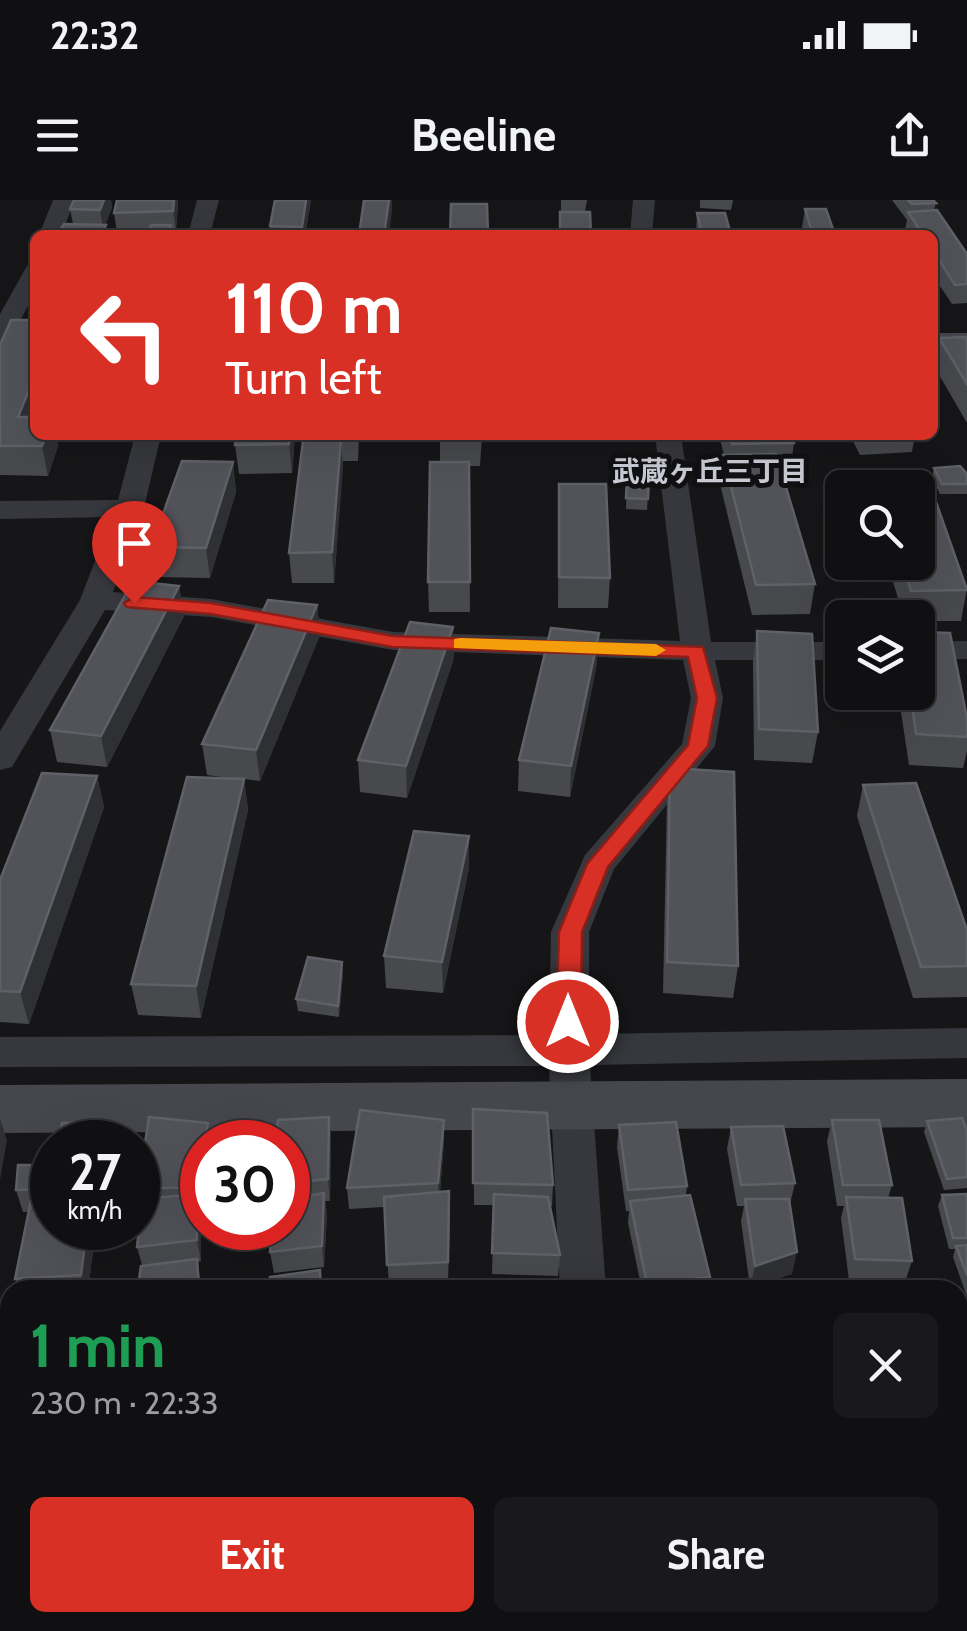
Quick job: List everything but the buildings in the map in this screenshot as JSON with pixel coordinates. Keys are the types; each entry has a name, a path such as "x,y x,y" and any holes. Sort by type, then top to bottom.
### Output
{"street":[{"path":"52,230 64,200"},
{"path":"200,230 208,200"},
{"path":"641,230 644,200"},
{"path":"0,336 30,280"},
{"path":"938,344 967,344"},
{"path":"0,348 30,348"},
{"path":"0,759 95,600 130,508 147,440"},
{"path":"583,1280 571,1077 570,932 598,864 698,746 707,698 696,651 669,440"},
{"path":"0,510 130,508"},
{"path":"95,600 211,608 393,641 825,651"},
{"path":"935,650 967,650"},
{"path":"0,1109 571,1077 967,1042"},
{"path":"0,1052 571,1077 967,1103"}],"slow traffic":[{"path":"460,643 656,650"}],"district":[{"name":"武蔵ヶ丘三丁目","path":"710,471"}],"route":[{"path":"134,603 211,608 393,641 696,651 707,698 698,746 598,864 570,932 568,1022"}]}
